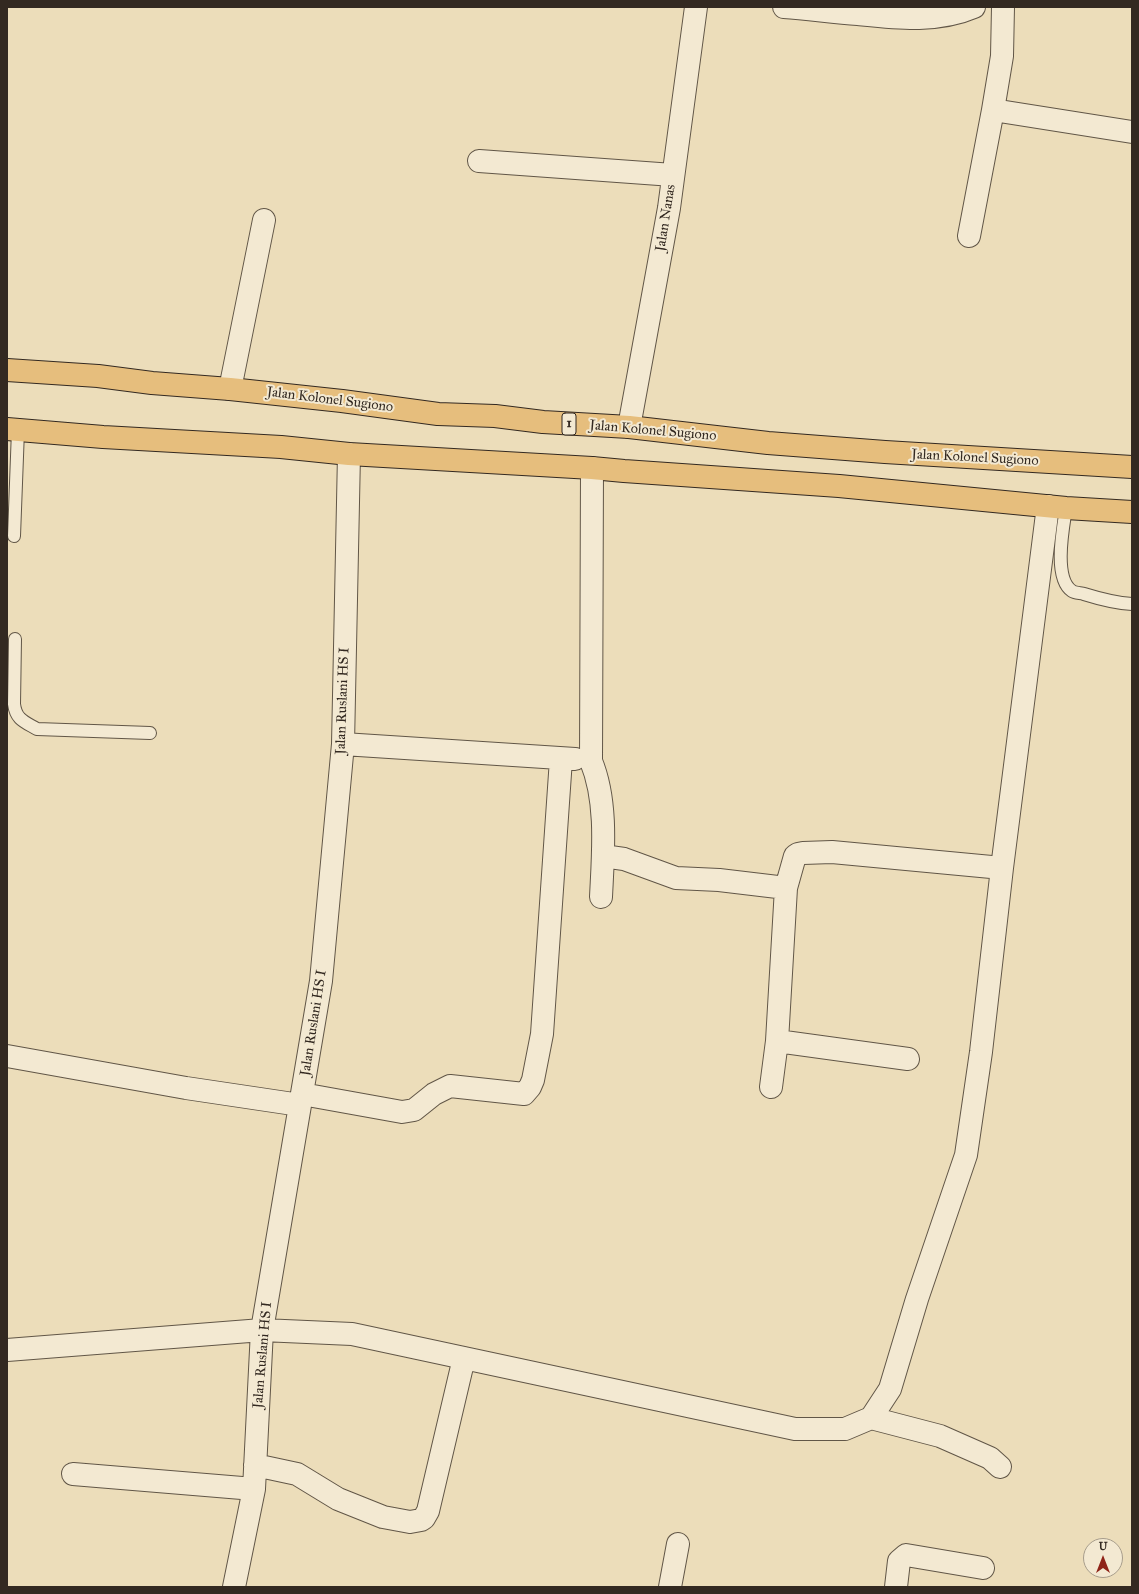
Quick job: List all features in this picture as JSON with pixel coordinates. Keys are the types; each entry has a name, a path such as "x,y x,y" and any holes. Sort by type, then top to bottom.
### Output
{"highway":[{"name":"Jalan Kolonel Sugiono","path":"7,370 98,376 152,383 230,388 438,414 495,416 543,422 630,427 768,443 854,450 1132,466"},
{"path":"12,429 103,437 281,447 349,454 592,468 839,486 1057,507 1132,512"}],"street":[{"name":"Jalan Nanas","path":"630,427 673,175 696,7"},
{"path":"784,7 906,19 933,18 974,7"},
{"path":"969,236 1002,56 1003,7"},
{"path":"993,110 1132,132"},
{"path":"479,161 673,175"},
{"path":"230,388 264,220"},
{"name":"Jalan Ruslani HS I","path":"234,1587 254,1489 262,1330 321,981 343,744 349,454"},
{"path":"592,468 591,761 600,786 603,856 601,898"},
{"path":"7,1350 262,1330 352,1334 795,1429 846,1429 871,1418 890,1389 966,1155 981,1052 1002,868 1057,507"},
{"path":"343,744 591,761"},
{"path":"7,1056 186,1088 301,1099 402,1112 414,1110 434,1094 450,1086 524,1094 527,1092 533,1080 542,1034 561,758"},
{"path":"771,1087 777,1040 786,888 795,856 803,853 832,852 1002,868"},
{"path":"603,856 624,859 676,878 727,881 786,888"},
{"path":"777,1040 908,1059"},
{"path":"255,1465 297,1474 338,1499 383,1517 410,1522 421,1520 428,1511 464,1358"},
{"path":"871,1418 940,1436 990,1458 1000,1467"},
{"path":"74,1474 254,1489"},
{"path":"670,1587 678,1544"},
{"path":"896,1587 900,1561 906,1555 983,1568"}],"lane":[{"path":"12,429 14,536"},
{"path":"1057,507 1063,576 1067,585 1073,591 1114,603 1132,604"},
{"path":"15,639 14,704 15,713 22,720 38,729 150,733"}]}
